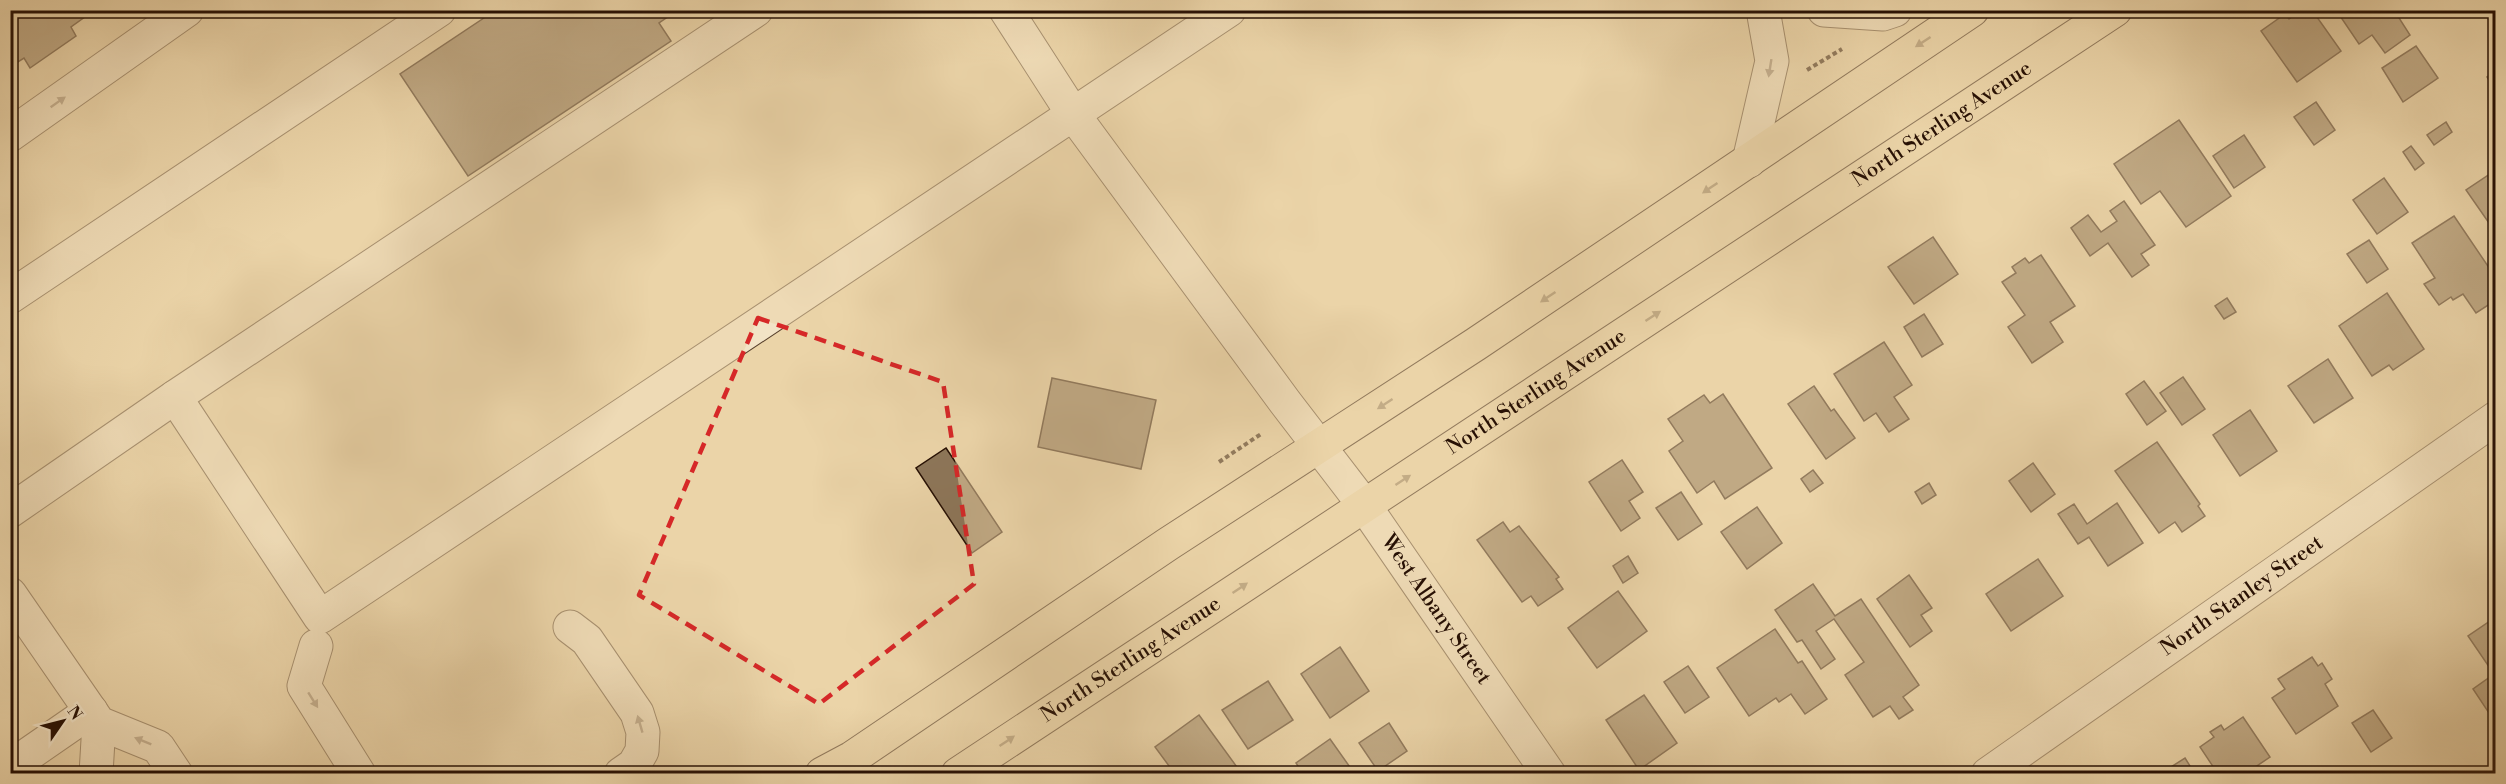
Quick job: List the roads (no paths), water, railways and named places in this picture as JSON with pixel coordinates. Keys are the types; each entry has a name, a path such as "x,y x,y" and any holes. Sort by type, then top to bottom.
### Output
{"main road":[{"path":"822,774 857,766 1168,544 1320,447 1972,10"},
{"name":"North Sterling Avenue","path":"958,774 2115,10"}],"street":[{"path":"10,135 187,10"},
{"path":"10,297 439,10"},
{"path":"10,511 175,397 756,10"},
{"name":"West Albany Street","path":"1006,10 1073,114 1364,505 1549,774"},
{"path":"175,397 320,617 1229,10"},
{"path":"1749,161 1772,62 1763,10"},
{"path":"1824,10 1883,14 1895,10"},
{"name":"North Stanley Street","path":"1988,774 2496,418"},
{"path":"10,594 95,717 158,747 176,774"},
{"path":"570,627 587,640 637,713 643,732 642,751 634,765 621,774"},
{"path":"316,646 304,686 359,774"},
{"path":"10,767 95,717"},
{"path":"95,717 96,774"}]}
